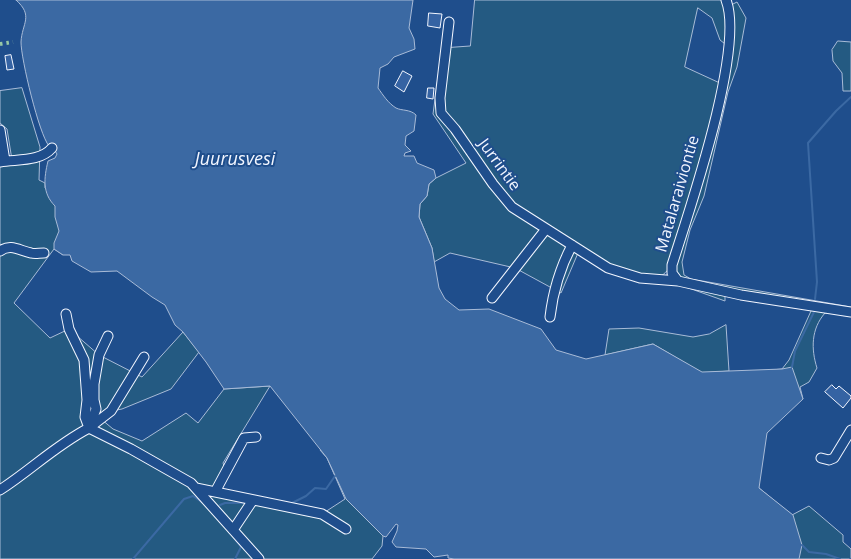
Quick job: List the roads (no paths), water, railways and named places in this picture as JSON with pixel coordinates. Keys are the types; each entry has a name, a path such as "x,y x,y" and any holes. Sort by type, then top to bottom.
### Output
{"street":[{"name":"Matalaraiviontie","path":"678,281 672,273 672,265 698,182 724,78 730,36 730,21 726,0"},
{"name":"Jurrintie","path":"449,22 440,98 441,113 470,150 492,184 512,207 608,268 640,278 678,281"},
{"path":"0,130 2,162 40,157 49,151"},
{"path":"492,298 546,229"},
{"path":"550,316 561,268 572,245"},
{"path":"0,251 13,247 33,253 44,253"},
{"path":"678,281 741,295 851,312"},
{"path":"66,314 69,329 84,360 87,400 85,417 89,428 191,483 259,559"},
{"path":"89,428 96,409 94,384 99,355 108,336"},
{"path":"0,490 40,462 60,444 89,428 111,411 144,357"},
{"path":"820,458 829,460 834,458 851,430"},
{"path":"215,492 244,438 256,437"},
{"path":"196,488 322,514 346,528"},
{"path":"233,530 253,500"}],"water":[{"name":"Juurusvesi","path":"16,0 413,0 409,28 414,39 415,49 394,57 388,64 380,68 378,88 393,106 416,115 414,131 406,136 405,145 411,151 405,153 404,156 414,156 417,163 434,170 436,178 429,184 427,196 420,204 419,217 432,248 439,288 445,299 459,310 489,309 541,329 556,350 586,359 653,344 702,372 792,367 803,399 767,433 759,488 793,515 802,545 799,559 454,559 448,558 448,555 434,557 426,549 396,547 392,542 398,525 396,524 386,537 383,536 346,499 327,458 270,386 224,389 206,362 183,332 175,325 165,305 117,271 91,272 72,261 70,255 63,255 54,249 54,243 59,231 55,217 55,206 46,191 45,179 48,161 55,158 57,154 45,139 31,96 21,42 26,15"}],"waterway":[{"path":"815,299 817,282 808,143 851,97"},
{"path":"792,367 795,351 814,312"},
{"path":"292,503 306,496 315,488 326,489 335,476"},
{"path":"133,559 184,499 193,496 203,503"},
{"path":"220,505 225,503 244,503"},
{"path":"234,538 241,547 235,559"},
{"path":"802,545 809,552 826,554 840,559"}]}
